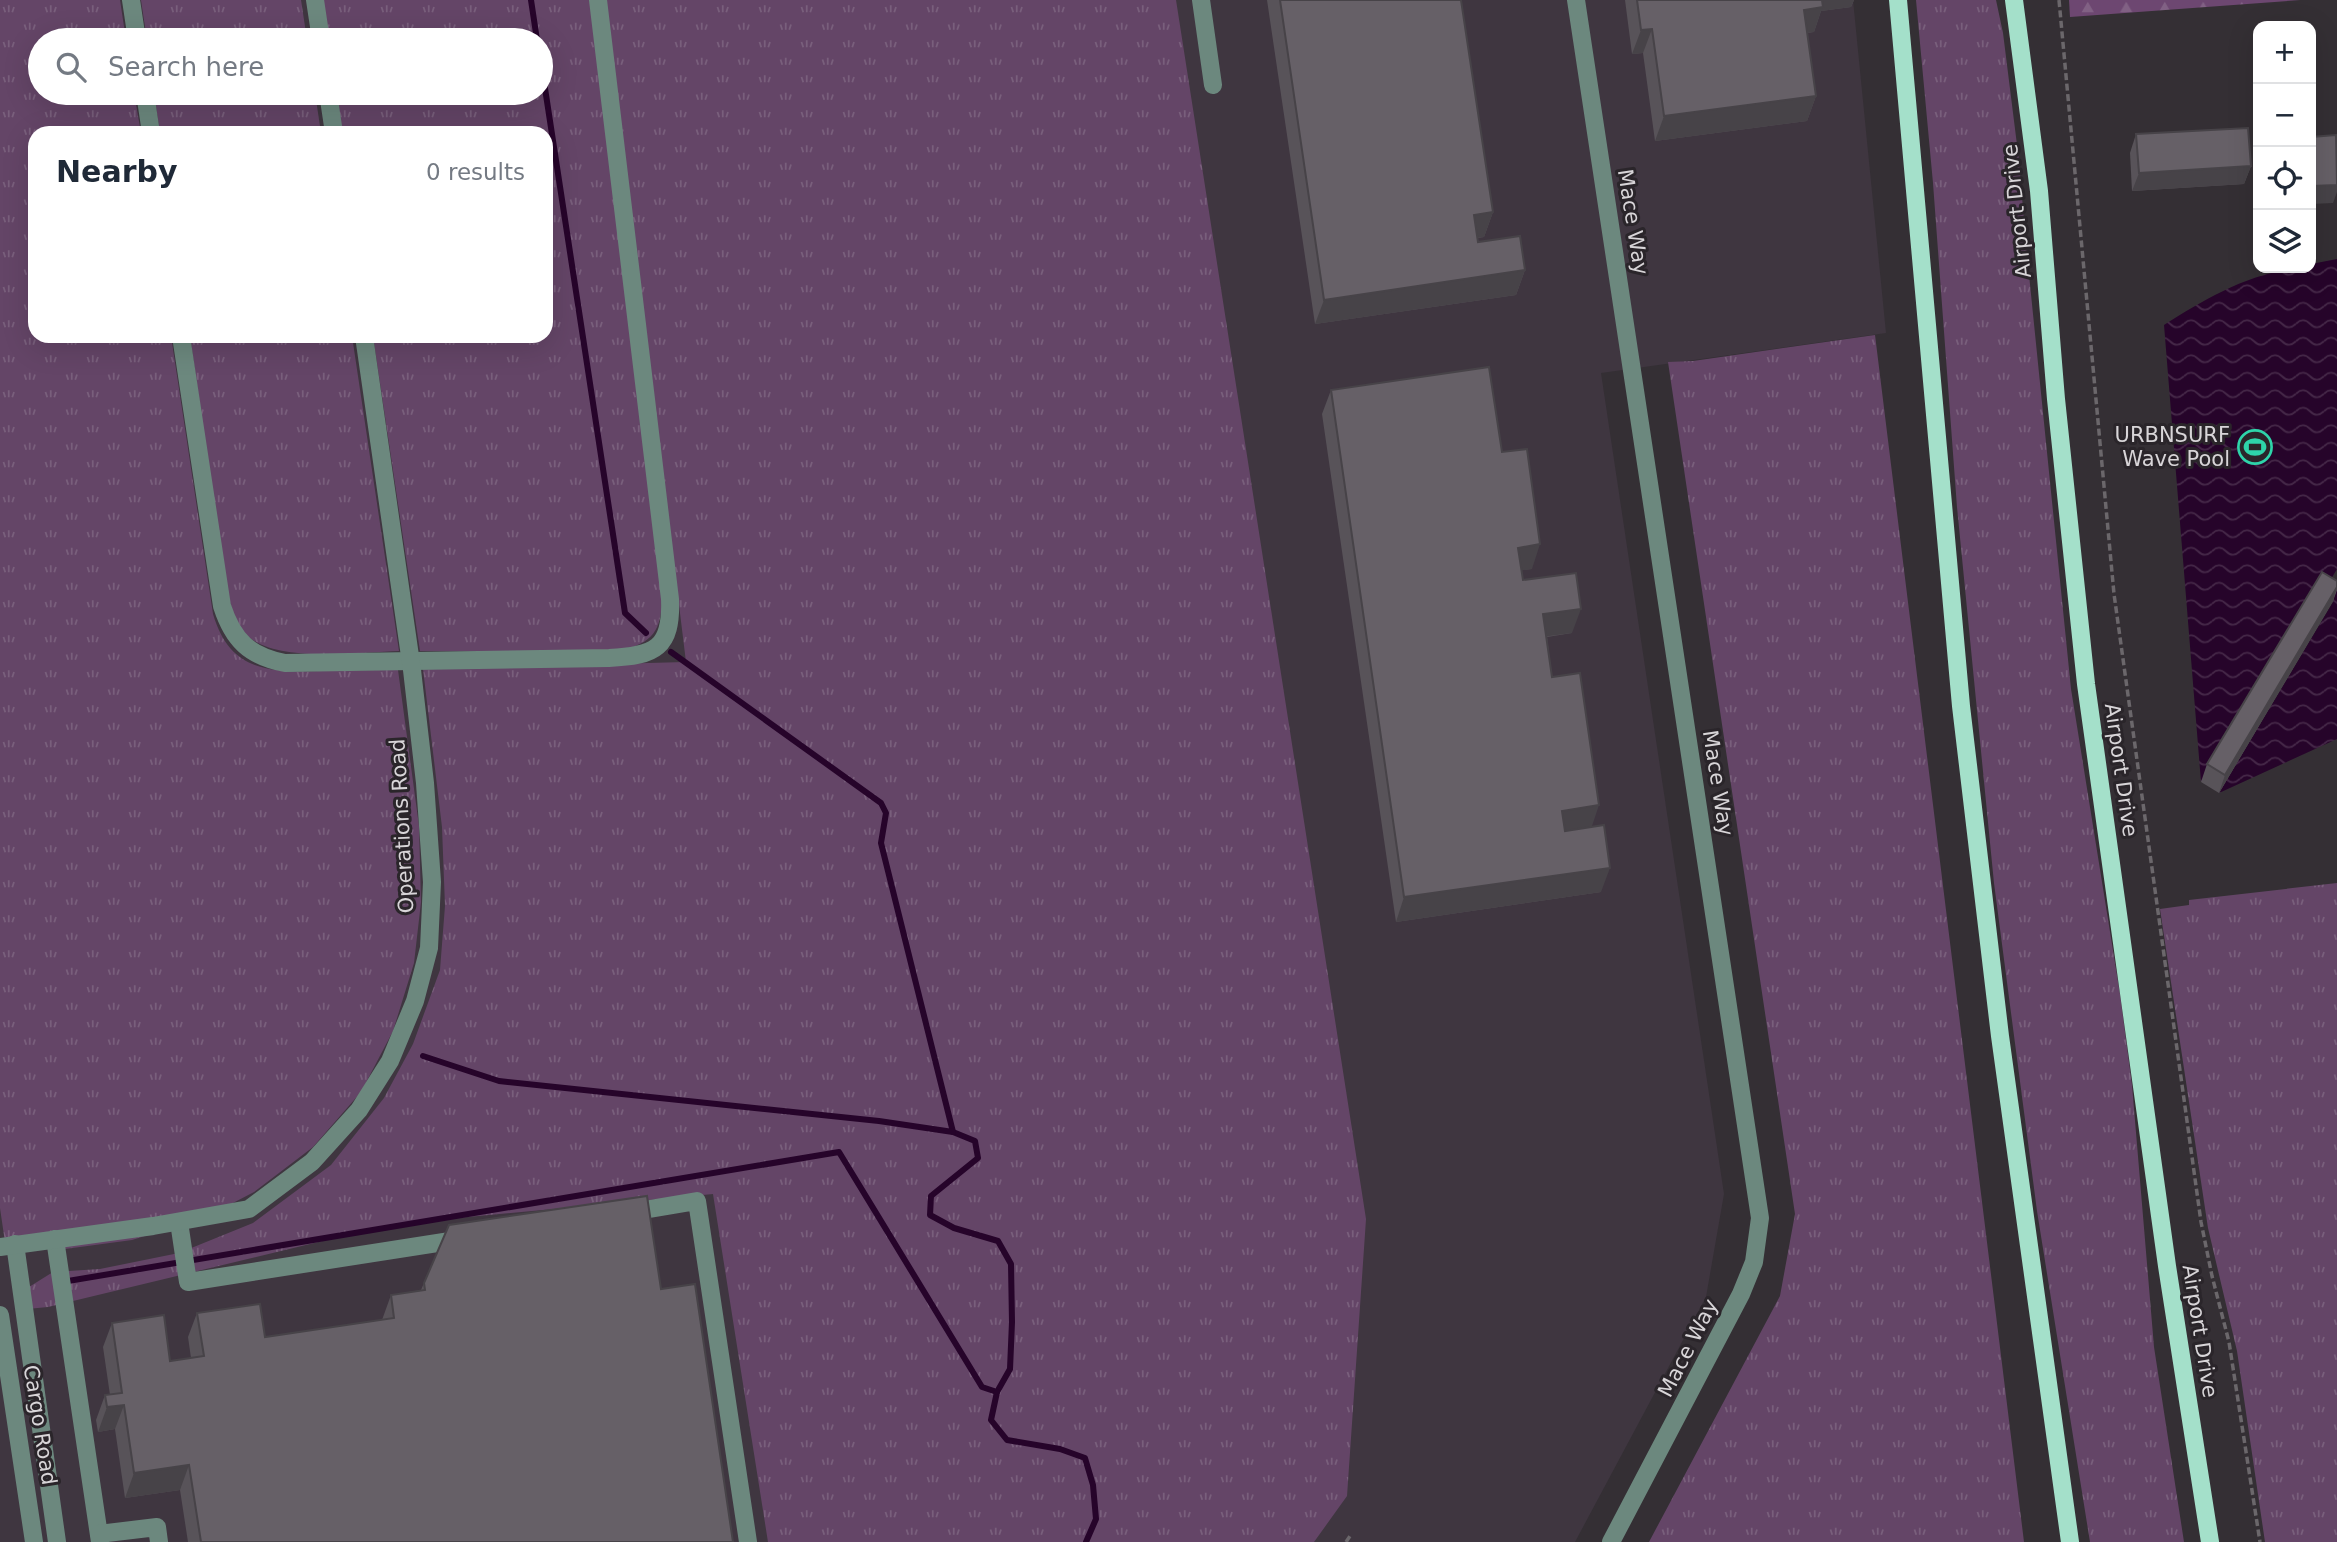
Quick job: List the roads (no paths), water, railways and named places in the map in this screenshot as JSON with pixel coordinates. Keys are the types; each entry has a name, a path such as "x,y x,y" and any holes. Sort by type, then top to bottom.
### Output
{"main road":[{"path":"1898,0 1961,706 2000,1036 2070,1542"},
{"name":"Airport Drive","path":"2014,0 2039,191 2056,399 2086,684 2167,1266 2210,1542"}],"street":[{"path":"131,0 135,28"},
{"path":"315,0 319,28"},
{"path":"182,343 222,606 227,624 236,638 248,649 265,659 285,663 411,665 630,657 648,653 658,646 666,636 671,621 670,600 598,0"},
{"path":"1201,0 1213,85"},
{"name":"Mace Way","path":"1576,0 1760,1218 1754,1262 1741,1294 1611,1542"},
{"path":"147,105 150,126"},
{"path":"330,105 333,126"},
{"name":"Operations Road","path":"8,1246 179,1222 249,1209 312,1162 359,1110 390,1061 415,1001 429,948 432,882 425,783 365,343"},
{"path":"614,1214 697,1201 748,1542"},
{"path":"179,1222 188,1282 477,1236"},
{"path":"55,1239 100,1538 157,1527 159,1542"},
{"path":"8,1246 57,1542"},
{"name":"Cargo Road","path":"0,1315 34,1542"}],"water":[{"name":"URBNSURF Wave Pool","path":"2337,259 2337,569 2322,594 2315,591 2201,782 2164,325 2234,286 2271,273 2316,273 2316,263"},
{"path":"2337,581 2337,739 2219,793 2333,602"}],"waterway":[{"path":"531,0 535,28"},
{"path":"548,105 551,126"},
{"path":"553,141 625,613 646,633"},
{"path":"671,652 881,803 886,813 881,843 953,1132 975,1141 978,1158 931,1196 930,1215 954,1228 998,1241 1011,1264 1010,1369 997,1392 991,1420 1007,1440 1060,1449 1085,1458 1093,1485 1096,1519 1086,1542"},
{"path":"423,1056 499,1081 879,1121 953,1132"},
{"path":"62,1282 839,1152 982,1387 997,1392"}],"place":[{"name":"URBNSURF Wave Pool","path":"2255,447"}]}
